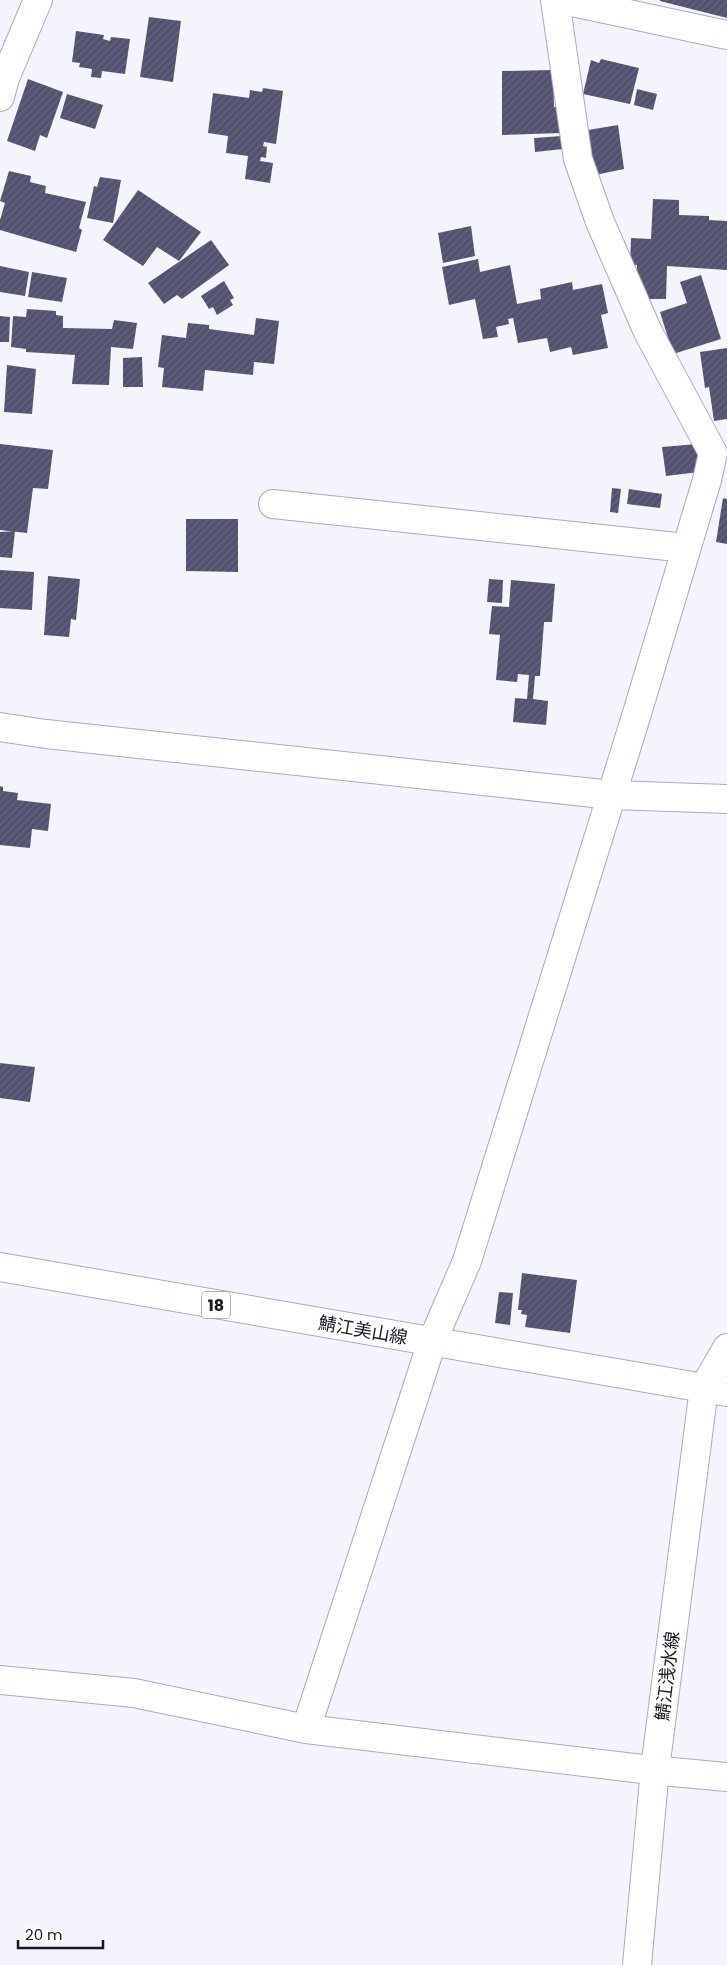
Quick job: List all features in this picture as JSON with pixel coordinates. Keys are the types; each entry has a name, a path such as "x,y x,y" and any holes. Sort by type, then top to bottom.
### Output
{"street":[{"path":"0,97 5,78 38,0"},
{"path":"306,1729 432,1342 467,1261 612,795 707,480 720,451 648,332 596,213 578,159 555,0"},
{"path":"564,0 727,35"},
{"path":"273,504 686,548"},
{"path":"0,727 46,734 612,795 727,798"},
{"name":"鯖江美山線","path":"0,1267 716,1390"},
{"path":"716,1390 727,1348"},
{"name":"鯖江浅水線","path":"637,1965 655,1769 716,1390"},
{"path":"0,1680 134,1693 306,1729 727,1777"}],"building":[{"path":"727,0 727,18 660,1"},
{"path":"149,17 181,21 173,82 140,77"},
{"path":"76,31 104,35 103,39 110,41 111,37 130,39 125,74 102,71 101,78 91,77 92,69 79,67 80,63 72,62"},
{"path":"601,59 639,68 630,104 583,94 591,60 599,63"},
{"path":"553,70 554,107 560,107 562,133 502,135 502,71"},
{"path":"28,79 63,92 47,138 40,135 35,151 7,141"},
{"path":"263,88 283,91 276,144 264,142 263,146 267,147 266,158 261,157 260,161 273,163 270,183 245,179 248,156 226,153 228,136 208,133 213,93 249,98 250,90 262,92"},
{"path":"637,89 657,94 653,110 634,105"},
{"path":"67,94 103,105 95,129 60,118"},
{"path":"618,125 624,169 595,175 588,130"},
{"path":"562,136 563,149 535,152 534,138"},
{"path":"9,171 31,176 30,182 46,186 45,193 86,202 79,228 82,230 76,252 0,230 0,220 5,203 0,201"},
{"path":"100,177 121,180 113,223 87,218 94,186 97,187"},
{"path":"138,190 201,232 179,261 157,247 143,266 103,240"},
{"path":"653,199 679,200 679,215 709,216 709,220 727,221 727,270 667,266 666,299 648,299 636,292 637,265 630,265 631,238 651,239"},
{"path":"471,226 475,256 443,263 438,233"},
{"path":"211,240 229,265 182,299 177,295 164,304 148,283"},
{"path":"478,259 480,272 510,265 517,304 541,299 540,289 572,282 573,290 602,284 608,313 601,315 608,348 573,355 571,347 550,352 547,338 518,343 513,318 508,319 509,324 496,327 498,337 483,339 475,299 449,305 442,267"},
{"path":"0,266 29,272 25,296 0,292"},
{"path":"32,272 67,278 62,302 28,297"},
{"path":"701,275 721,339 673,354 660,312 687,303 680,282"},
{"path":"224,281 234,298 230,300 233,305 217,315 213,307 209,309 201,296"},
{"path":"27,309 56,311 56,315 63,316 63,328 112,329 114,320 137,323 133,349 111,347 109,385 72,384 75,355 26,352 26,349 11,347 13,316 26,317"},
{"path":"0,316 10,317 9,342 0,342"},
{"path":"256,318 279,321 274,364 254,362 253,375 205,370 203,391 162,387 164,368 158,367 162,335 186,338 188,323 209,325 209,329 254,335"},
{"path":"727,348 727,419 714,421 709,387 705,388 700,352"},
{"path":"142,357 143,387 123,387 123,358"},
{"path":"7,365 36,369 32,414 4,412"},
{"path":"0,444 53,450 48,489 33,488 27,533 0,530"},
{"path":"697,444 699,472 666,476 662,447"},
{"path":"612,488 621,489 618,513 610,512"},
{"path":"629,489 662,494 660,508 627,504"},
{"path":"723,498 727,499 727,544 716,542"},
{"path":"186,519 238,519 238,572 186,571"},
{"path":"15,531 12,558 0,557 0,532"},
{"path":"0,570 34,572 32,610 0,608"},
{"path":"48,576 80,579 76,620 71,619 69,637 44,635"},
{"path":"489,579 503,580 502,603 487,602"},
{"path":"511,580 555,584 552,622 544,622 540,676 535,676 533,699 548,701 546,725 513,722 515,698 527,699 529,675 518,674 517,682 496,680 500,635 489,634 492,606 509,607"},
{"path":"0,786 3,787 3,791 18,793 17,800 51,804 48,831 32,829 30,848 0,845"},
{"path":"0,1063 35,1067 30,1102 0,1098"},
{"path":"522,1273 577,1280 570,1333 525,1327 527,1315 521,1314 522,1310 518,1310"},
{"path":"499,1292 513,1293 510,1325 495,1323"}]}
